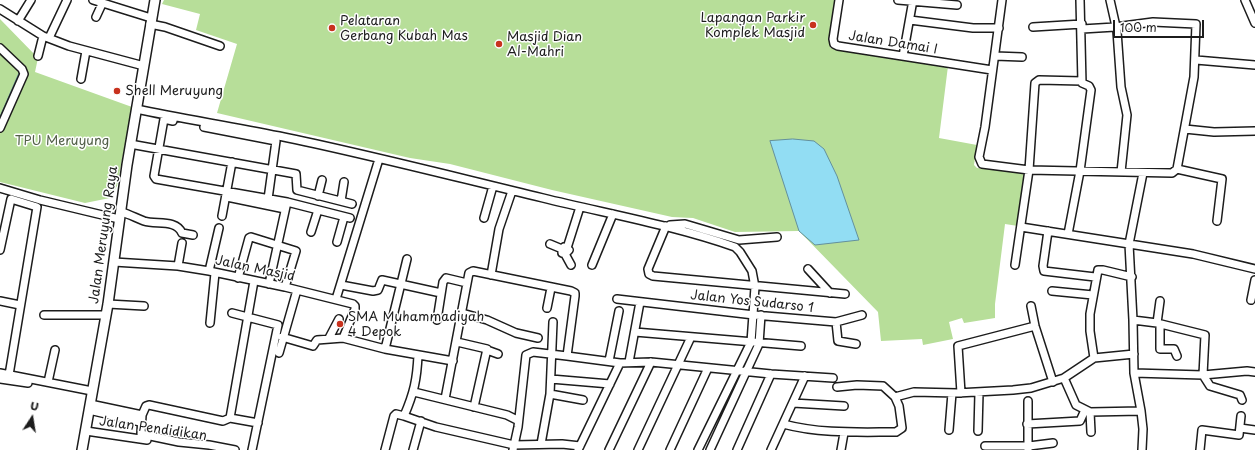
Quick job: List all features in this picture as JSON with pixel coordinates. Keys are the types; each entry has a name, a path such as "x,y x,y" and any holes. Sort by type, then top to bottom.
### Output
{"main road":[{"name":"Jalan Meruyung Raya","path":"82,450 108,304 130,144 144,66 150,21 155,0"}],"street":[{"path":"18,21 32,0 39,0"},
{"path":"38,56 46,37 67,0"},
{"path":"93,0 220,46"},
{"name":"Jalan Damai I","path":"839,0 834,28 834,44 838,46 992,70"},
{"path":"898,0 957,5"},
{"path":"1002,0 985,127 979,157 982,164 1029,170 1167,174 1172,173 1177,169 1196,60 1196,24 1153,22 1116,27 1033,27"},
{"path":"1068,234 1080,171 1091,90 1089,86 1083,85 1082,81 1082,27 1080,0"},
{"path":"1110,0 1116,27 1121,87 1127,115 1121,172"},
{"path":"1245,0 1255,23"},
{"path":"903,56 913,1"},
{"path":"96,17 102,4"},
{"path":"0,9 46,37 86,51 144,66"},
{"path":"910,20 973,28 999,28"},
{"path":"0,48 22,69 24,74 0,128"},
{"path":"81,79 86,51"},
{"path":"994,56 1022,57"},
{"path":"1196,60 1255,65"},
{"path":"1015,265 1029,170 1035,83 1039,80 1082,81"},
{"path":"136,109 278,136 453,175 512,191 666,226 735,247 752,271 755,287 755,343 737,370 698,450"},
{"path":"268,199 276,141 164,119 154,176 156,180 286,206 318,210 347,218 337,242"},
{"path":"1185,129 1214,132 1255,131"},
{"path":"130,144 296,174 297,190 352,204"},
{"path":"336,299 379,159"},
{"path":"222,216 228,194 232,162"},
{"path":"1177,169 1222,179 1217,221"},
{"path":"1142,450 1143,429 1134,373 1132,277 1129,244 1143,173"},
{"path":"318,196 322,180"},
{"path":"341,202 344,182"},
{"path":"484,218 493,186"},
{"path":"0,188 40,200 146,221 171,224 180,229 182,233 193,235"},
{"path":"491,276 499,229 512,191"},
{"path":"228,194 268,199 286,206"},
{"path":"0,250 3,218 11,199 38,207 20,304 9,375"},
{"path":"269,284 286,206"},
{"path":"571,265 565,250 580,207"},
{"path":"311,232 318,210"},
{"path":"592,265 613,214"},
{"path":"666,226 685,224 739,240 777,237"},
{"path":"666,226 648,269 649,274 681,280 844,294"},
{"path":"1021,226 1193,254 1255,270"},
{"path":"210,323 212,272 219,228"},
{"path":"1048,231 1043,266 1044,271 1095,277"},
{"path":"238,278 250,237 278,245 296,253 285,287"},
{"path":"178,266 182,243"},
{"path":"550,244 565,250"},
{"path":"385,349 407,259"},
{"name":"Jalan Masjid","path":"114,262 178,266 285,287 336,299 355,306 343,338"},
{"path":"808,269 830,293"},
{"path":"1094,358 1090,324 1095,277 1100,269 1132,277"},
{"path":"445,399 470,272 575,293 576,296 567,356"},
{"path":"437,320 443,282 446,278 467,283"},
{"path":"341,285 373,291 378,290 382,280 441,293"},
{"path":"1250,300 1255,280"},
{"path":"230,418 249,317 254,281"},
{"path":"547,308 551,288"},
{"path":"279,353 282,337 297,290"},
{"path":"1052,291 1093,295"},
{"name":"Jalan Yos Sudarso 1","path":"617,299 754,315 836,322 862,315"},
{"path":"0,301 20,304"},
{"path":"629,362 640,302"},
{"path":"1160,302 1158,323 1160,349 1176,350 1177,356"},
{"path":"108,304 144,306"},
{"path":"1032,306 1035,326 1053,382"},
{"path":"609,362 619,311"},
{"path":"462,313 487,320 516,333 538,338"},
{"path":"232,314 276,323 279,328 252,450"},
{"path":"44,315 106,315"},
{"path":"710,450 747,371 762,315"},
{"path":"328,338 339,319"},
{"path":"1133,320 1158,323 1205,335 1203,375 1210,386 1240,395 1242,400"},
{"path":"541,444 550,394 553,322"},
{"path":"836,322 838,341 856,344"},
{"path":"949,430 957,393 958,346 1035,326"},
{"path":"635,332 801,346"},
{"path":"282,337 313,346 317,340 343,338 385,349 453,361"},
{"path":"638,450 691,337"},
{"path":"457,342 498,354"},
{"path":"48,382 55,350"},
{"path":"474,407 487,350"},
{"path":"513,447 518,426 517,420 526,355 533,352 620,363 651,362 771,374 833,378"},
{"path":"895,397 914,392 979,393 1030,388 1064,378 1094,358 1134,354"},
{"path":"404,416 414,392 418,355"},
{"path":"609,450 651,362"},
{"path":"385,450 394,416 396,414 436,427 513,447 541,444 579,448 620,363"},
{"path":"670,450 708,368"},
{"path":"1134,373 1203,375 1247,371 1255,372"},
{"path":"0,373 48,382 141,419"},
{"path":"737,450 771,374"},
{"path":"771,450 805,376"},
{"path":"1064,378 1076,405 1087,411 1141,411"},
{"path":"0,379 91,400"},
{"path":"551,379 610,384"},
{"path":"783,424 810,430 844,433 896,432 902,428 899,406 895,397 881,386 856,385 837,387"},
{"path":"414,392 507,415 517,420"},
{"path":"978,431 979,393"},
{"path":"550,394 583,400"},
{"path":"1028,401 1027,424 1029,448"},
{"path":"793,403 844,406"},
{"path":"235,450 209,444 179,442 141,434 141,419 146,406 149,405 223,421 230,418 258,423"},
{"path":"1027,424 1080,421 1087,411"},
{"path":"1087,411 1091,432"},
{"path":"1200,450 1202,430 1238,435 1242,416"},
{"path":"413,450 421,421"},
{"path":"1240,428 1255,430"},
{"name":"Jalan Pendidikan","path":"86,431 140,438 180,447 218,450"},
{"path":"841,450 844,433"},
{"path":"985,446 1029,448 1054,443"}],"green space":[{"path":"164,0 836,0 830,48 948,66 939,138 977,145 974,165 977,168 1027,173 1018,226 1005,224 995,304 995,318 964,323 962,318 949,322 953,339 923,345 922,339 881,341 878,312 799,231 735,232 693,218 672,217 552,190 450,164 410,158 217,113 237,44 196,30 200,14 162,4"},
{"name":"TPU Meruyung","path":"0,19 38,58 35,72 132,107 117,186 110,198 85,203 0,182"}],"water":[{"path":"793,139 814,141 824,149 837,176 859,240 815,245 799,231 770,141"}],"waterway":[{"path":"0,118 20,72"}],"place":[{"name":"Lapangan Parkir Komplek Masjid","path":"813,25"},
{"name":"Pelataran Gerbang Kubah Mas","path":"332,28"},
{"name":"Masjid Dian Al-Mahri","path":"499,44"},
{"name":"Shell Meruyung","path":"117,91"},
{"name":"SMA Muhammadiyah 4 Depok","path":"340,324"}]}
